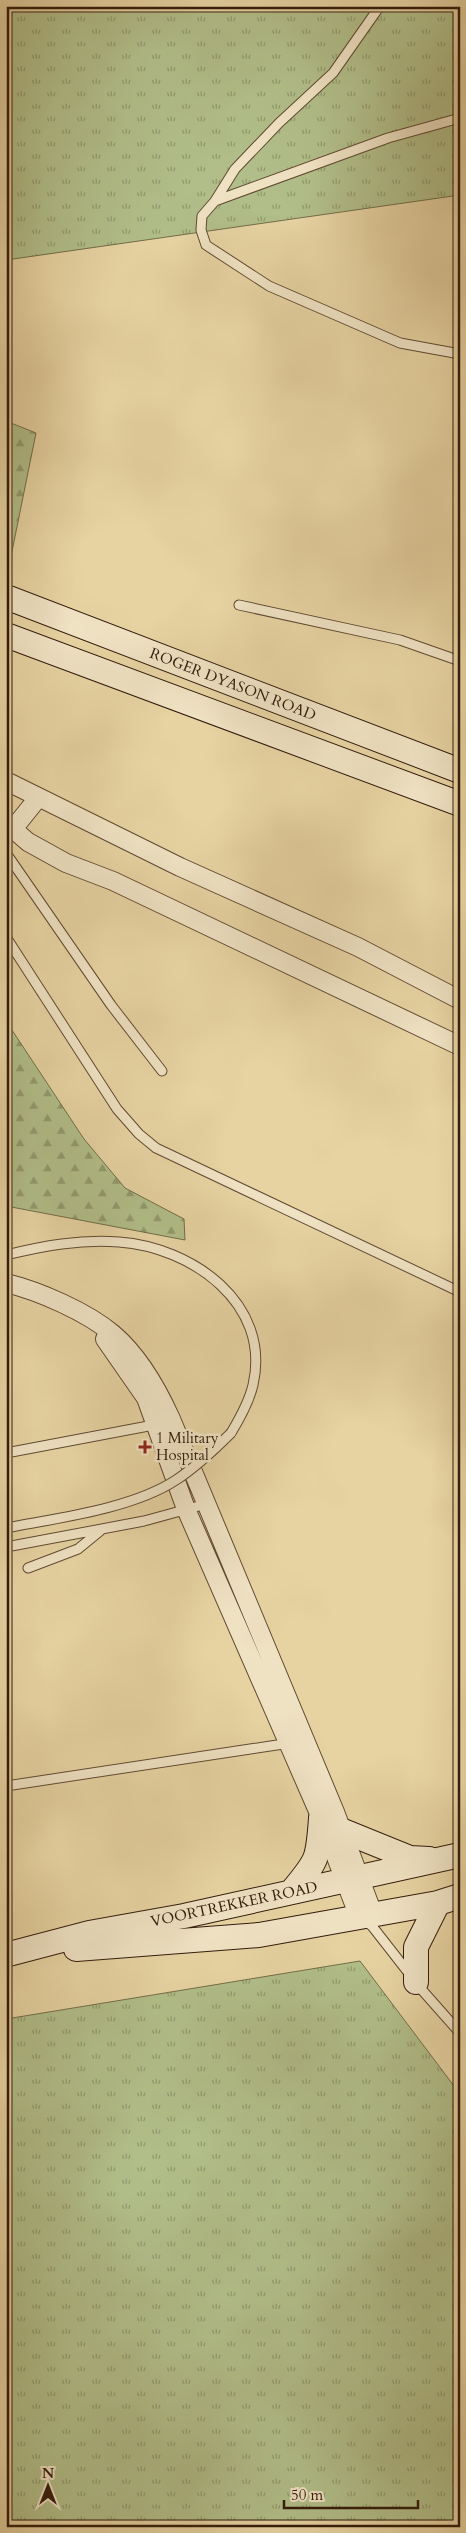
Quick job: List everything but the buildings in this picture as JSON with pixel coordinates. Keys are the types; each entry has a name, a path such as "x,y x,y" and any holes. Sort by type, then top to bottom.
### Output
{"street":[{"name":"ROGER DYASON ROAD","path":"6,597 460,770"},
{"path":"6,634 460,804"},
{"path":"6,781 180,867 358,948 460,1000"},
{"path":"38,798 10,829 48,855 113,882 460,1046"},
{"path":"6,1283 42,1294 112,1333 133,1354 156,1389 186,1509 296,1742 341,1830 352,1880"},
{"path":"163,1422 206,1504 296,1742 321,1818 352,1880 368,1919"},
{"path":"292,1891 315,1864 319,1851 321,1818"},
{"path":"341,1830 410,1858 449,1857"},
{"name":"VOORTREKKER ROAD","path":"8,1954 89,1933 184,1916 449,1857"},
{"path":"416,1982 416,1947 449,1900"},
{"name":"VOORTREKKER ROAD","path":"8,1954 259,1935 368,1919 449,1900"}],"lane":[{"path":"380,6 333,73 279,123 235,169 202,216 201,230 206,245 269,286 400,343 460,354"},
{"path":"214,201 388,138 460,118"},
{"path":"239,605 400,640 460,661"},
{"path":"6,854 111,1006 162,1071"},
{"path":"6,937 117,1109 150,1143 181,1160 460,1292"},
{"path":"6,1255 66,1243 120,1242 151,1248 176,1257 202,1269 220,1282 235,1300 253,1338 256,1359 253,1384 244,1409 231,1433 189,1471 160,1489 107,1506 6,1528"},
{"path":"6,1453 163,1422"},
{"path":"6,1547 101,1530 206,1504"},
{"path":"28,1568 78,1549 101,1530"},
{"path":"6,1786 296,1742"},
{"path":"368,1919 416,1982 460,2033"}],"green space":[{"path":"6,6 460,6 460,195 6,260"},
{"path":"6,421 36,433 7,576 6,575"},
{"path":"6,1021 84,1139 125,1188 184,1219 185,1240 6,1206"},
{"path":"360,1961 460,2094 460,2527 6,2527 6,2019"}],"place":[{"name":"1 Military Hospital","path":"145,1447"}]}
